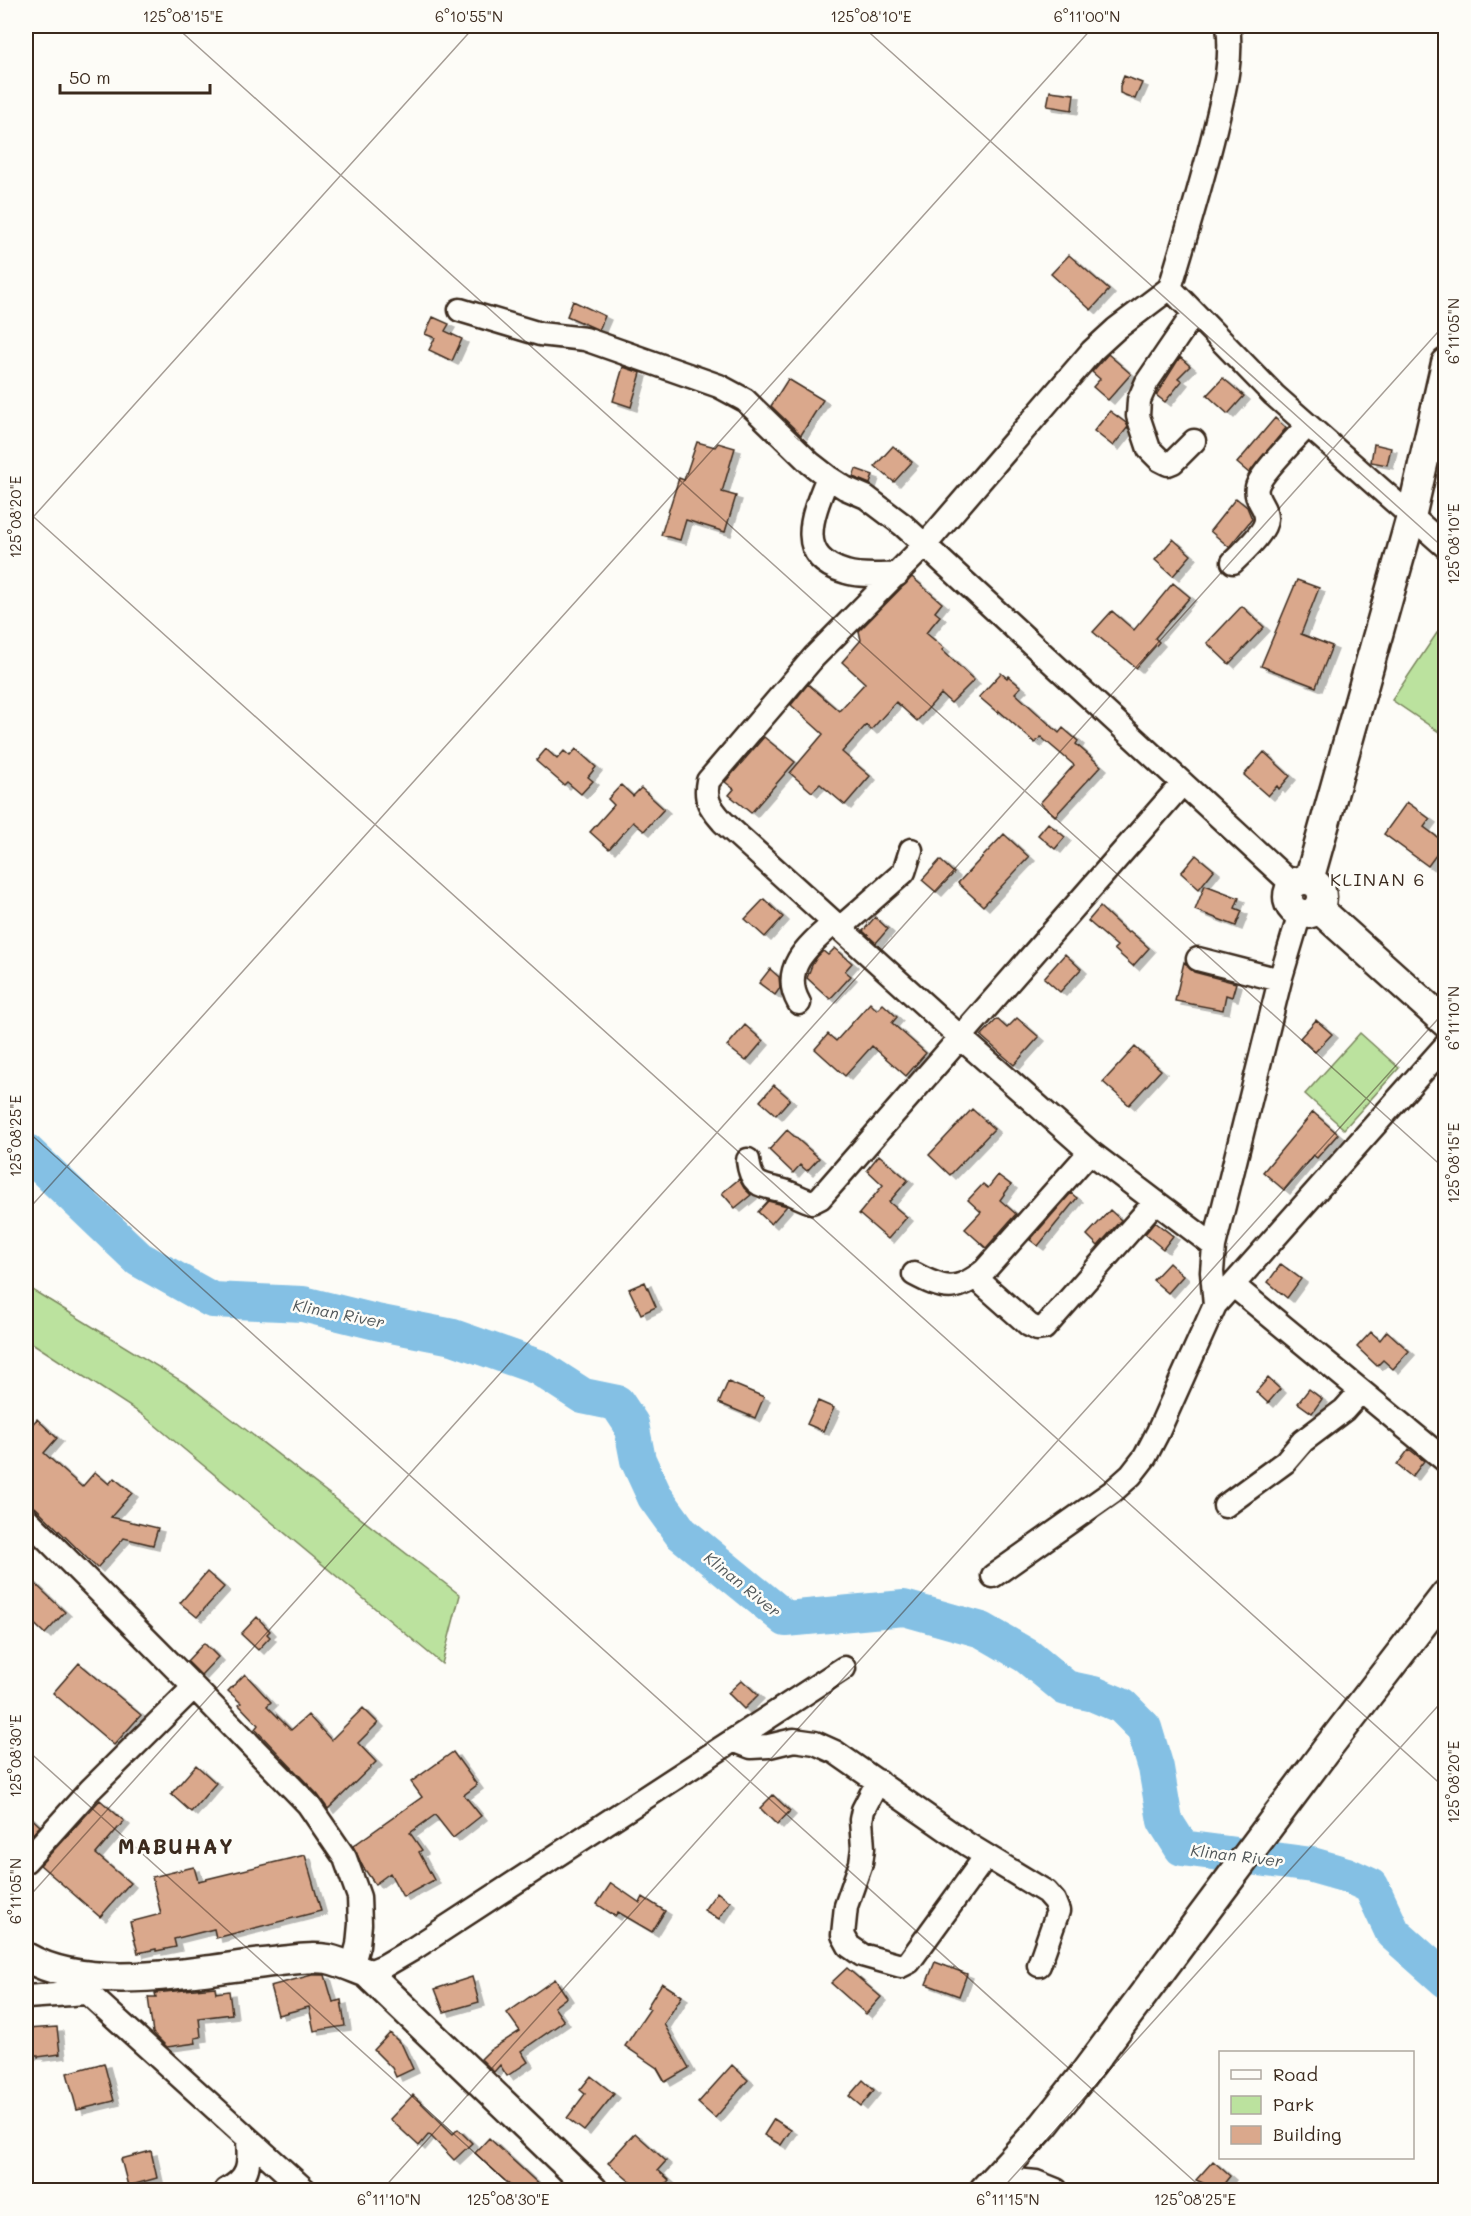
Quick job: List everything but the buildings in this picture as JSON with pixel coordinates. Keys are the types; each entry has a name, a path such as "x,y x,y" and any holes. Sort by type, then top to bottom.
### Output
{"street":[{"path":"1214,1246 1090,1152 960,1037 723,822 709,805 706,790 708,781 779,696 814,657 924,546 1092,351 1116,329 1170,288 1202,184 1224,93 1231,47 1228,26"},
{"path":"1170,288 1274,395 1446,547"},
{"path":"460,310 540,334 585,339 719,386 745,400 810,463 828,477 883,509 1182,784 1301,883 1315,883 1322,892 1322,898 1309,910 1280,980 1214,1246 1212,1272 1215,1305"},
{"path":"1194,313 1147,382 1139,400 1138,416 1149,449 1160,460 1168,464 1173,462 1194,441"},
{"path":"1301,883 1411,517 1446,363"},
{"path":"1233,562 1260,534 1265,525 1266,517 1256,494 1259,481 1308,425"},
{"path":"828,477 813,519 811,533 816,552 822,560 847,572 897,574"},
{"path":"748,1161 749,1170 762,1187 784,1191 812,1202 820,1198 1182,784"},
{"path":"799,1003 793,993 791,981 794,967 819,936 837,926 904,872 911,850"},
{"path":"1309,910 1446,1023"},
{"path":"1198,959 1280,980"},
{"path":"993,1576 1112,1492 1131,1475 1158,1432 1215,1305 1446,1045"},
{"path":"914,1274 937,1287 968,1283 976,1278 1090,1152"},
{"path":"976,1278 1029,1325 1037,1329 1044,1328 1155,1202"},
{"path":"1234,1286 1446,1461"},
{"path":"1225,1506 1285,1462 1303,1441 1344,1410 1361,1391"},
{"path":"26,1518 308,1804 345,1858 359,1897 359,1970"},
{"path":"990,2184 1044,2125 1446,1594"},
{"path":"359,1970 384,1966 412,1949 843,1668"},
{"path":"26,1861 90,1790 194,1687"},
{"path":"733,1740 751,1747 769,1746 794,1740 814,1743 836,1752 986,1856 1046,1892 1054,1901 1058,1911 1039,1965"},
{"path":"878,1781 863,1810 861,1820 863,1848 861,1863 846,1906 843,1935 849,1946 862,1955 901,1966 909,1962 986,1856"},
{"path":"26,1957 77,1983 304,2190"},
{"path":"26,1997 77,1983 313,1958 330,1960 359,1970 593,2190"},
{"path":"226,2190 237,2184 249,2165 248,2141"},
{"path":"990,2184 1036,2182 1056,2190"}],"green space":[{"path":"1445,621 1445,736 1392,700"},
{"path":"1360,1033 1399,1068 1344,1129 1305,1094"},
{"path":"26,1286 188,1385 460,1595 442,1664 143,1415 26,1339"}],"waterway":[{"name":"Klinan River","path":"26,1151 139,1259 212,1300 303,1304 376,1322 453,1337 538,1367 583,1396 617,1403 631,1424 638,1460 655,1497 681,1533 786,1619 904,1608 982,1630 1027,1656 1066,1688 1094,1694 1122,1706 1144,1728 1156,1768 1165,1821 1182,1848 1312,1865 1347,1875 1371,1886 1393,1933 1446,1980"}],"district":[{"name":"KLINAN 6","path":"1378,879"},
{"name":"MABUHAY","path":"176,1845"}]}
